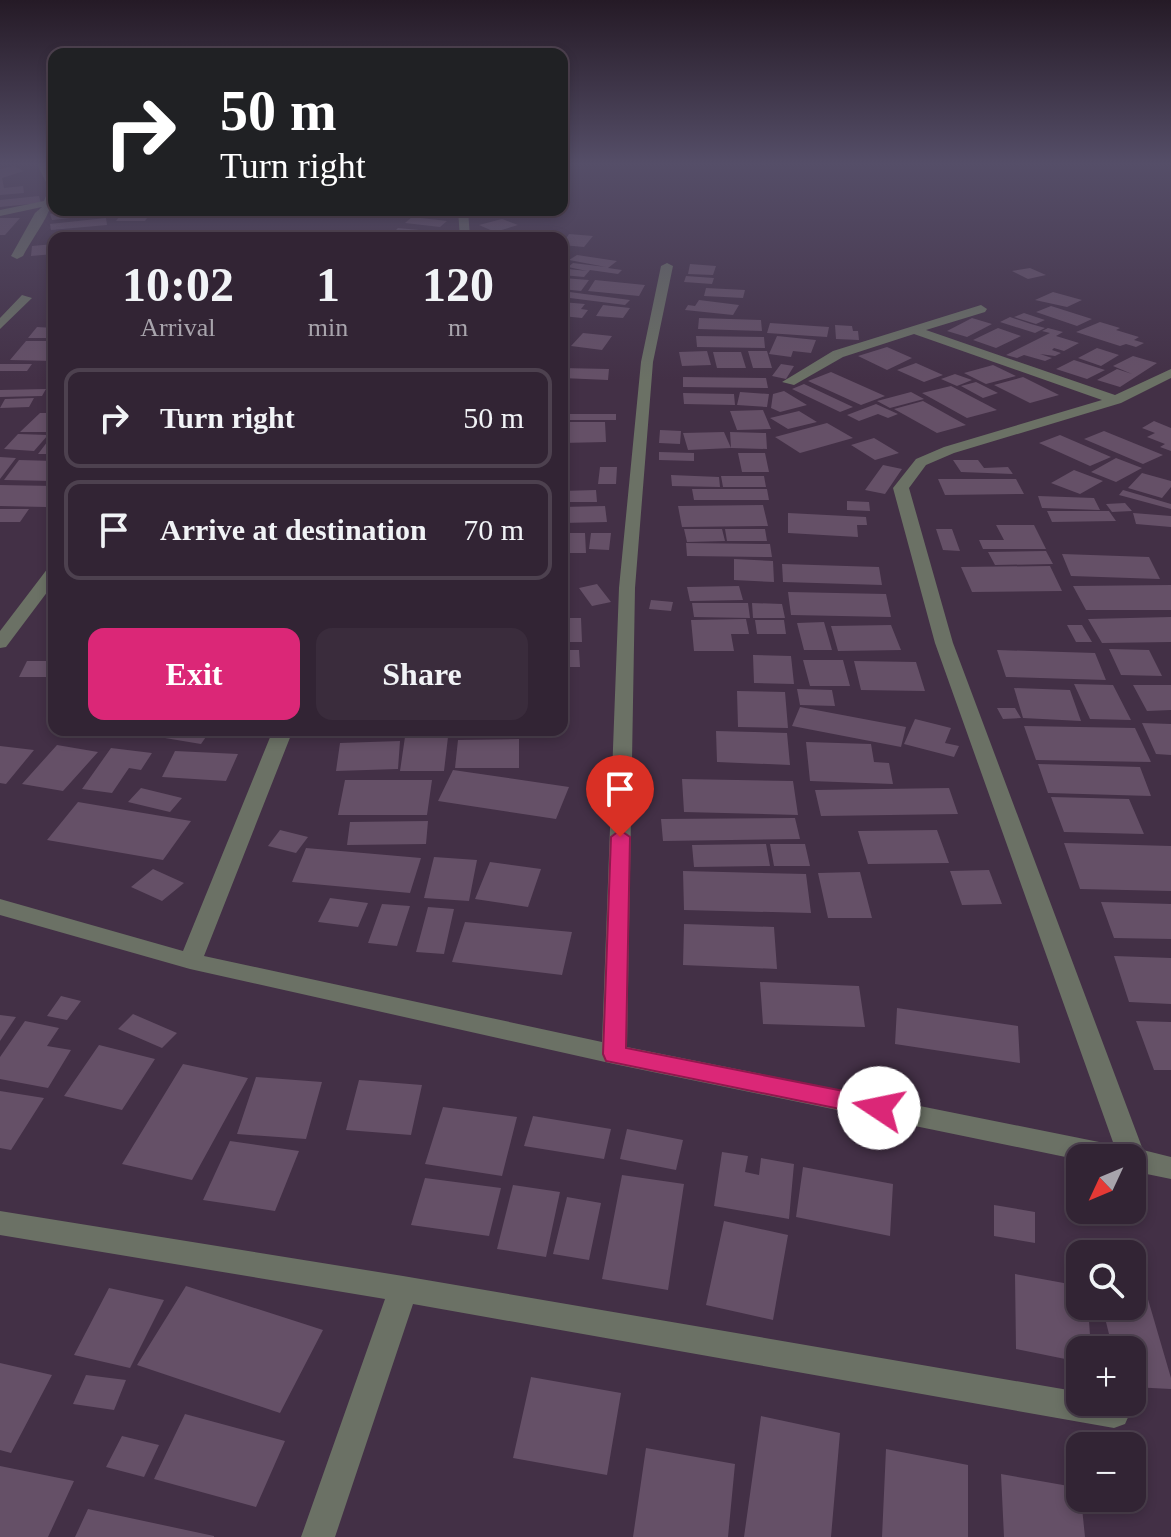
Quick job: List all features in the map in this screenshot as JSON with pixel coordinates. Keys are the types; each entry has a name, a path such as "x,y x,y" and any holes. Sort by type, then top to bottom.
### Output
{"street":[{"path":"17,256 29,236"},
{"path":"614,1054 627,588 647,362 667,266"},
{"path":"0,325 26,298"},
{"path":"789,382 838,354 981,309"},
{"path":"914,330 1116,400"},
{"path":"1126,1144 944,643 901,488 921,462 949,450 1116,400 1171,373"},
{"path":"0,643 48,580"},
{"path":"190,961 281,736"},
{"path":"0,907 190,961 614,1054 1066,1146"},
{"path":"1146,1163 1171,1168"},
{"path":"0,1223 403,1289 1066,1405"},
{"path":"318,1537 403,1289"}],"building":[{"path":"568,236 593,236 584,247 568,246"},
{"path":"48,245 48,255 31,256 32,246"},
{"path":"577,255 617,261 608,268 622,270 618,274 590,270 584,277 568,276 568,269 587,271 568,267 573,263 606,267 569,260"},
{"path":"690,264 716,266 713,275 688,274"},
{"path":"1030,268 1046,275 1028,279 1012,271"},
{"path":"686,276 714,278 712,284 684,282"},
{"path":"568,278 589,280 581,291 568,290"},
{"path":"595,280 645,285 639,296 588,291"},
{"path":"706,288 745,290 743,298 704,296"},
{"path":"568,292 630,300 625,305 568,298"},
{"path":"1053,292 1082,300 1067,307 1035,300"},
{"path":"699,300 739,305 733,315 685,310 688,305 695,306"},
{"path":"568,303 585,304 581,309 588,310 582,318 568,317"},
{"path":"603,305 630,308 623,318 596,316"},
{"path":"1051,306 1092,319 1077,326 1036,312"},
{"path":"1024,313 1045,320 1036,324 1014,317"},
{"path":"1010,317 1045,328 1035,333 1000,322"},
{"path":"699,318 761,320 762,331 698,329"},
{"path":"972,318 992,324 967,337 947,331"},
{"path":"1100,322 1139,337 1134,340 1144,343 1136,347 1120,346 1076,332"},
{"path":"770,323 829,327 827,337 767,333"},
{"path":"835,325 852,326 853,331 858,331 859,340 836,339"},
{"path":"37,327 48,328 48,338 28,338"},
{"path":"998,328 1021,336 996,348 973,340"},
{"path":"1048,328 1063,332 1056,336 1079,343 1064,351 1054,348 1052,350 1061,353 1055,356 1040,354 1052,358 1045,361 1024,355 1017,358 1006,355 1050,333 1042,331"},
{"path":"583,333 612,336 602,350 571,346"},
{"path":"696,336 764,337 765,348 697,347"},
{"path":"777,336 816,340 811,353 793,351 791,357 769,354"},
{"path":"26,341 48,341 48,361 10,360"},
{"path":"887,347 912,358 887,370 858,356"},
{"path":"1097,348 1119,355 1101,366 1078,358"},
{"path":"707,351 711,365 682,366 679,352"},
{"path":"748,351 767,351 772,368 753,368"},
{"path":"713,352 741,352 746,368 717,368"},
{"path":"1133,356 1157,363 1120,387 1097,380 1117,369 1132,374 1113,366"},
{"path":"1074,360 1105,370 1087,379 1056,369"},
{"path":"916,363 943,375 924,382 897,370"},
{"path":"0,364 32,364 27,371 0,371"},
{"path":"781,364 794,366 786,379 772,376"},
{"path":"993,365 1016,376 986,384 964,373"},
{"path":"568,368 609,369 608,380 568,378"},
{"path":"831,372 885,396 861,405 808,381"},
{"path":"955,374 972,380 957,386 941,379"},
{"path":"683,377 766,378 768,388 683,387"},
{"path":"1023,377 1059,395 1030,403 994,385"},
{"path":"976,382 998,393 983,398 961,386"},
{"path":"804,384 853,407 840,412 792,389"},
{"path":"951,386 997,410 967,418 922,393"},
{"path":"46,389 42,396 0,397 0,390"},
{"path":"784,391 807,405 780,412 771,408 773,394"},
{"path":"740,392 769,394 767,407 737,405"},
{"path":"911,392 924,399 890,408 877,401"},
{"path":"683,393 734,394 735,405 684,404"},
{"path":"34,398 29,407 0,408 5,399"},
{"path":"923,401 966,425 937,433 894,409"},
{"path":"876,404 898,414 888,418 878,414 859,421 847,415"},
{"path":"763,410 771,429 737,430 730,411"},
{"path":"799,411 817,422 788,429 770,418"},
{"path":"40,413 48,413 48,432 20,432"},
{"path":"568,414 616,414 616,420 568,420"},
{"path":"1154,421 1171,428 1171,451 1160,447 1165,444 1147,437 1155,433 1142,428"},
{"path":"568,422 605,422 606,442 568,443"},
{"path":"827,423 853,438 800,453 775,437"},
{"path":"660,430 681,431 680,444 659,443"},
{"path":"1104,431 1163,455 1143,464 1084,439"},
{"path":"724,432 731,448 688,450 683,433"},
{"path":"730,432 766,433 767,449 731,448"},
{"path":"18,434 48,435 34,451 4,449"},
{"path":"1060,435 1111,457 1090,466 1039,443"},
{"path":"874,438 899,453 875,460 851,445"},
{"path":"48,441 48,454 38,454"},
{"path":"659,452 694,453 694,461 659,460"},
{"path":"738,453 765,453 769,472 742,472"},
{"path":"0,457 16,458 0,479"},
{"path":"1116,458 1142,468 1116,482 1091,472"},
{"path":"19,460 48,461 48,481 4,480"},
{"path":"953,460 978,460 984,468 1008,467 1013,474 961,472"},
{"path":"883,465 902,469 885,494 865,490"},
{"path":"600,467 617,467 616,484 598,484"},
{"path":"1074,470 1103,481 1080,494 1051,483"},
{"path":"1142,473 1171,481 1171,487 1162,498 1128,488"},
{"path":"671,475 719,477 720,487 672,486"},
{"path":"721,476 764,476 766,487 723,487"},
{"path":"938,479 1016,479 1024,494 945,495"},
{"path":"0,485 48,486 46,507 0,506"},
{"path":"692,489 767,489 769,500 694,500"},
{"path":"596,490 597,502 568,502 568,491"},
{"path":"1123,490 1171,504 1171,509 1119,495"},
{"path":"1038,496 1094,498 1100,510 1042,508"},
{"path":"847,501 869,502 870,511 847,510"},
{"path":"1125,503 1132,511 1112,512 1106,504"},
{"path":"763,505 768,526 682,527 678,506"},
{"path":"605,506 607,522 568,523 568,507"},
{"path":"0,509 29,509 20,522 0,522"},
{"path":"1047,511 1109,511 1116,521 1052,522"},
{"path":"788,513 866,517 867,525 857,525 858,537 788,533"},
{"path":"1133,513 1171,516 1171,527 1136,524"},
{"path":"996,525 1034,525 1046,549 983,549 979,540 1004,540"},
{"path":"684,529 722,529 725,541 687,542"},
{"path":"725,529 765,529 767,541 727,541"},
{"path":"936,529 952,529 960,551 943,550"},
{"path":"568,533 585,533 586,553 568,553"},
{"path":"591,533 611,533 609,550 589,549"},
{"path":"686,543 770,544 772,557 687,556"},
{"path":"1046,551 1053,564 995,565 988,552"},
{"path":"1062,554 1149,557 1160,579 1071,576"},
{"path":"734,559 773,561 774,582 734,580"},
{"path":"782,564 879,567 882,585 783,582"},
{"path":"1050,566 1062,591 972,592 961,567"},
{"path":"597,584 611,602 592,606 579,588"},
{"path":"1171,585 1171,610 1086,610 1073,586"},
{"path":"739,586 743,600 690,601 687,587"},
{"path":"788,592 886,594 891,617 791,615"},
{"path":"651,600 673,602 671,611 649,609"},
{"path":"692,603 748,603 750,618 694,617"},
{"path":"752,603 782,604 785,618 753,618"},
{"path":"1171,617 1171,642 1102,643 1088,619"},
{"path":"568,618 581,618 582,642 568,642"},
{"path":"746,619 749,634 731,634 734,651 694,651 691,620"},
{"path":"755,620 784,620 786,634 757,634"},
{"path":"824,622 832,650 804,650 797,623"},
{"path":"891,625 901,650 838,651 831,626"},
{"path":"1067,625 1082,625 1092,642 1076,642"},
{"path":"1109,649 1149,650 1162,676 1121,675"},
{"path":"568,650 579,650 580,667 568,667"},
{"path":"997,650 1095,653 1106,680 1006,677"},
{"path":"753,655 791,656 794,684 754,683"},
{"path":"803,660 843,660 850,686 810,686"},
{"path":"27,661 48,661 48,677 19,677"},
{"path":"854,661 916,662 925,691 861,690"},
{"path":"1074,684 1113,685 1131,720 1090,719"},
{"path":"1133,685 1171,685 1171,710 1147,711"},
{"path":"1014,688 1070,690 1081,721 1023,718"},
{"path":"797,689 832,690 835,706 800,705"},
{"path":"737,691 785,692 788,728 738,727"},
{"path":"800,707 906,727 901,747 792,726"},
{"path":"997,708 1015,708 1021,718 1003,719"},
{"path":"915,719 951,728 945,743 959,746 954,757 904,744"},
{"path":"1142,723 1171,724 1171,755 1156,754"},
{"path":"1024,726 1135,728 1151,762 1036,760"},
{"path":"716,731 787,733 790,765 717,762"},
{"path":"153,736 207,736 201,744"},
{"path":"405,737 448,737 444,771 400,771"},
{"path":"519,739 519,768 455,768 458,740"},
{"path":"400,741 398,769 336,771 340,743"},
{"path":"806,742 871,744 874,762 889,763 893,784 810,781"},
{"path":"57,745 98,752 63,791 22,784"},
{"path":"0,746 34,750 6,784 0,783"},
{"path":"111,748 152,753 141,770 129,768 112,793 82,789"},
{"path":"175,751 238,754 226,781 162,777"},
{"path":"1038,764 1140,767 1151,796 1048,793"},
{"path":"453,770 569,787 556,819 438,801"},
{"path":"682,779 793,781 798,815 684,812"},
{"path":"345,780 432,780 427,815 338,815"},
{"path":"141,788 182,798 170,812 128,802"},
{"path":"949,788 958,814 821,816 815,790"},
{"path":"1051,797 1129,799 1144,834 1064,832"},
{"path":"78,802 191,821 163,860 47,840"},
{"path":"795,818 800,839 663,841 661,819"},
{"path":"428,821 426,844 347,845 350,822"},
{"path":"280,830 308,837 296,853 268,846"},
{"path":"937,830 949,863 868,864 858,831"},
{"path":"1064,843 1171,846 1171,891 1080,889"},
{"path":"766,844 770,866 694,867 692,845"},
{"path":"770,844 805,844 810,866 774,866"},
{"path":"306,848 421,858 410,893 292,882"},
{"path":"434,857 477,860 469,901 424,898"},
{"path":"490,862 541,869 528,907 475,899"},
{"path":"153,869 184,883 162,901 131,887"},
{"path":"989,870 1002,904 962,905 950,871"},
{"path":"683,871 806,874 811,913 684,910"},
{"path":"860,872 872,918 828,918 818,873"},
{"path":"330,898 368,903 358,927 318,922"},
{"path":"1101,902 1171,904 1171,939 1114,938"},
{"path":"382,904 410,906 397,946 368,943"},
{"path":"428,907 454,909 444,954 416,952"},
{"path":"465,922 572,932 562,975 452,962"},
{"path":"684,924 774,927 777,969 683,965"},
{"path":"1114,956 1171,958 1171,1004 1129,1002"},
{"path":"760,982 859,986 865,1027 763,1024"},
{"path":"61,996 81,1001 67,1020 47,1016"},
{"path":"897,1008 1018,1026 1020,1063 895,1044"},
{"path":"133,1014 177,1033 162,1048 118,1029"},
{"path":"0,1015 16,1017 0,1041"},
{"path":"25,1021 59,1028 47,1046 71,1050 48,1088 0,1079 0,1057"},
{"path":"1136,1021 1171,1022 1171,1070 1154,1070"},
{"path":"99,1045 155,1059 122,1110 64,1096"},
{"path":"183,1064 248,1078 192,1180 122,1164"},
{"path":"256,1077 322,1082 306,1139 237,1134"},
{"path":"359,1080 422,1085 411,1135 346,1130"},
{"path":"0,1091 44,1098 11,1150 0,1148"},
{"path":"443,1107 517,1117 502,1176 425,1164"},
{"path":"533,1116 611,1129 604,1159 524,1146"},
{"path":"627,1129 683,1140 676,1170 620,1159"},
{"path":"230,1141 299,1151 275,1211 203,1200"},
{"path":"722,1152 748,1156 745,1172 759,1175 761,1158 794,1164 789,1219 714,1206"},
{"path":"803,1167 893,1184 890,1236 796,1217"},
{"path":"622,1175 684,1184 668,1290 602,1279"},
{"path":"425,1178 501,1188 489,1236 411,1225"},
{"path":"513,1185 560,1192 546,1257 497,1249"},
{"path":"567,1197 601,1203 589,1260 553,1254"},
{"path":"994,1205 1035,1212 1035,1243 994,1236"},
{"path":"724,1221 788,1235 773,1320 706,1305"},
{"path":"1015,1274 1066,1283 1066,1320 1089,1320 1090,1336 1066,1336 1066,1359 1016,1349"},
{"path":"186,1286 323,1330 280,1413 137,1365"},
{"path":"109,1288 164,1300 130,1368 74,1355"},
{"path":"1146,1292 1171,1378 1171,1389 1146,1388 1146,1336 1110,1336 1106,1320 1146,1320"},
{"path":"0,1363 52,1375 11,1453 0,1450"},
{"path":"86,1375 126,1380 114,1410 73,1404"},
{"path":"531,1377 621,1393 607,1475 513,1458"},
{"path":"185,1414 285,1441 256,1507 154,1479"},
{"path":"761,1416 840,1433 831,1537 744,1537"},
{"path":"122,1436 159,1445 144,1477 106,1467"},
{"path":"646,1448 735,1464 728,1537 633,1537"},
{"path":"886,1449 968,1465 968,1537 882,1537"},
{"path":"0,1466 74,1481 48,1537 0,1537"},
{"path":"1001,1474 1066,1486 1066,1512 1082,1512 1085,1537 1004,1537"},
{"path":"88,1509 214,1536 214,1537 75,1537"}],"route":[{"path":"620,837 614,1054 879,1108"}]}
